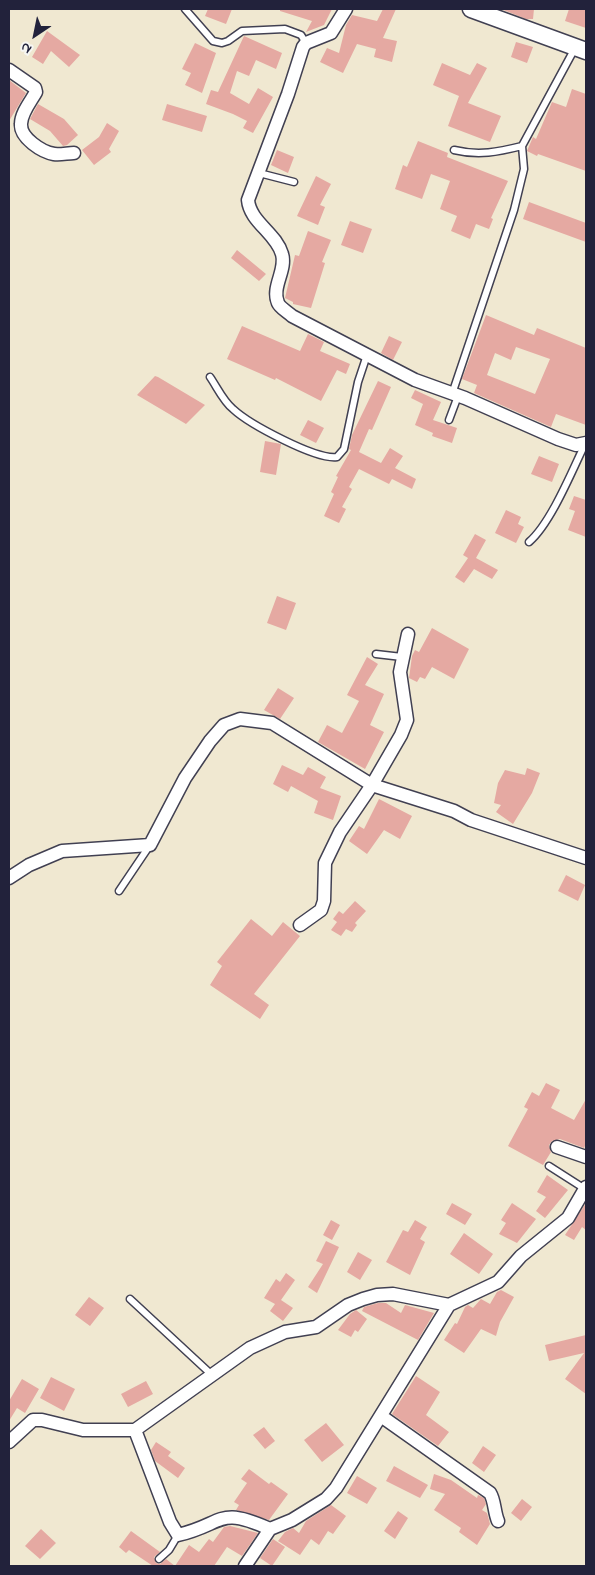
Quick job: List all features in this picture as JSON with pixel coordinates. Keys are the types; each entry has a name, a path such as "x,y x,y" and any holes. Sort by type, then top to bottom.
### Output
{"street":[{"path":"346,9 331,33 306,42 248,200 249,209 280,246 283,257 276,293 278,304 292,316 401,374 558,439 576,445 586,444"},
{"path":"477,10 581,50"},
{"path":"9,70 35,88 36,92 21,122 21,128 27,137 39,148 55,154 74,153"},
{"path":"300,925 321,910 324,902 325,863 340,832 372,785 401,735 407,720 400,672 408,634"},
{"path":"9,878 29,865 62,851 138,848 150,845 185,778 210,741 224,725 240,719 272,723 372,785 454,811 471,820 586,858"},
{"path":"558,1147 586,1157"},
{"path":"245,1566 270,1529 292,1520 326,1499 336,1488 449,1306 498,1282 521,1256 568,1218 586,1188"},
{"path":"9,1442 33,1420 42,1420 83,1430 135,1430 267,1338 285,1332 316,1327 348,1305 370,1297 393,1294 449,1306"},
{"path":"382,1416 490,1493 493,1498 494,1512 498,1521"},
{"path":"135,1430 170,1522 178,1536 192,1532 217,1519 231,1516 246,1518 270,1529"}],"lane":[{"path":"185,9 213,41 222,43 228,41 242,31 285,29 301,35 306,42"},
{"path":"449,420 455,395 514,210 524,169 522,146 581,50"},
{"path":"454,150 479,154 495,153 522,146"},
{"path":"259,173 294,182"},
{"path":"210,377 230,407 241,416 312,454 329,458 337,457 344,448 358,382 367,355"},
{"path":"530,542 536,536 553,507 586,444"},
{"path":"376,654 402,657"},
{"path":"119,891 150,845"},
{"path":"549,1166 586,1188"},
{"path":"130,1299 212,1375"},
{"path":"159,1559 169,1550 178,1536"}],"building":[{"path":"208,9 232,9 226,24 205,16"},
{"path":"280,9 332,9 324,25 306,32 312,21 280,11"},
{"path":"383,9 396,9 383,38 397,41 392,62 374,57 376,49 357,44 343,73 320,62 327,48 339,53 346,25 352,15 377,21"},
{"path":"501,9 534,9 533,19 526,19"},
{"path":"569,9 586,9 586,28 565,21"},
{"path":"47,31 80,55 69,67 51,51 43,64 32,57"},
{"path":"244,36 282,53 276,69 256,60 249,76 237,71 230,93 249,104 258,88 273,97 253,133 243,128 247,121 206,104 211,90 218,92"},
{"path":"516,42 533,47 527,63 511,57"},
{"path":"195,43 216,53 202,93 185,85 191,73 182,69"},
{"path":"442,63 470,75 477,63 487,68 468,103 501,116 490,142 448,126 459,96 433,85"},
{"path":"9,80 26,93 9,121"},
{"path":"572,89 586,94 586,171 538,154 537,156 527,151 533,137 536,139 552,102 566,107"},
{"path":"38,104 64,119 78,135 67,145 63,146 50,131 30,119"},
{"path":"167,104 207,116 202,132 162,120"},
{"path":"107,123 119,131 109,149 111,152 94,165 82,150 99,137"},
{"path":"418,141 448,153 447,157 508,181 491,218 493,219 489,229 476,224 470,239 451,231 457,216 440,209 450,181 431,174 422,199 395,189 403,165 407,167"},
{"path":"277,150 294,157 288,173 271,165"},
{"path":"316,176 331,184 320,205 325,207 318,225 297,216"},
{"path":"529,202 586,223 586,242 523,219"},
{"path":"350,221 372,229 363,253 341,245"},
{"path":"308,231 331,240 322,262 325,263 311,308 293,304 293,302 285,298 295,255 299,256"},
{"path":"237,250 266,274 259,281 231,258"},
{"path":"486,315 534,335 537,328 586,348 586,425 556,414 551,427 474,393 477,385 462,379","holes":["516,347 550,359 535,394 487,375 495,353 511,360"]},
{"path":"242,326 300,351 308,334 324,342 320,351 350,364 346,374 337,370 321,401 276,378 275,380 227,359"},
{"path":"389,336 402,342 393,360 381,353"},
{"path":"155,376 205,405 186,424 137,395"},
{"path":"378,381 391,387 372,430 369,429 359,452 381,463 390,448 403,456 395,468 416,479 412,489 392,479 389,484 359,469 349,487 352,489 342,507 346,509 339,523 324,516 334,494 331,492 338,477 336,476 351,450 349,449 352,435"},
{"path":"415,390 441,402 433,420 457,428 452,443 432,436 433,433 415,425 423,404 411,398"},
{"path":"308,420 324,428 316,443 300,435"},
{"path":"265,441 281,444 276,475 260,472"},
{"path":"539,456 559,464 552,482 531,474"},
{"path":"574,496 586,500 586,537 568,530 575,511 569,509"},
{"path":"506,510 521,517 518,524 524,527 516,543 495,533"},
{"path":"475,534 486,540 476,558 498,570 492,579 474,569 464,583 455,577 468,558 463,555"},
{"path":"277,596 296,603 286,630 267,623"},
{"path":"432,628 469,649 454,679 432,667 425,679 420,677 417,682 409,678 412,656 415,650 419,652"},
{"path":"367,657 378,664 365,685 384,694 370,725 384,732 365,769 318,742 327,725 342,733 359,701 347,695"},
{"path":"278,688 294,698 280,719 264,710"},
{"path":"282,765 303,775 308,767 326,777 320,788 341,796 333,820 314,813 318,801 291,786 288,792 273,784"},
{"path":"527,768 540,773 532,793 513,824 496,812 501,805 494,803 498,783 505,770 525,775"},
{"path":"379,799 412,816 400,839 384,830 367,854 349,841 359,826 364,829"},
{"path":"566,875 585,885 578,901 558,891"},
{"path":"355,901 366,911 355,923 357,925 352,932 346,929 341,936 331,930 337,922 333,919 339,911 343,914"},
{"path":"251,919 272,936 283,922 300,936 254,994 269,1005 260,1019 210,985 222,966 217,962"},
{"path":"546,1083 560,1090 551,1108 574,1120 586,1099 586,1144 584,1148 560,1139 552,1141 549,1145 551,1152 543,1165 508,1146 528,1109 524,1107 532,1092 539,1096"},
{"path":"547,1175 568,1190 545,1218 536,1211 546,1197 537,1192"},
{"path":"452,1203 472,1214 465,1225 446,1214"},
{"path":"512,1203 536,1219 517,1243 499,1234 506,1223 501,1220"},
{"path":"586,1203 586,1230 582,1227 574,1240 565,1235"},
{"path":"331,1220 340,1225 332,1240 323,1235"},
{"path":"415,1220 427,1227 420,1239 425,1242 410,1275 386,1262 403,1230 408,1232"},
{"path":"464,1233 493,1254 479,1274 450,1254"},
{"path":"326,1241 339,1247 317,1293 308,1287 323,1264 316,1261"},
{"path":"358,1252 372,1260 360,1280 347,1272"},
{"path":"286,1273 295,1280 281,1300 293,1308 283,1321 270,1311 275,1304 264,1298 276,1279 280,1282"},
{"path":"501,1290 514,1297 500,1322 496,1336 481,1329 464,1353 444,1340 455,1323 457,1324 465,1307 468,1305 473,1308 481,1299 490,1304 497,1292"},
{"path":"89,1297 104,1308 90,1326 75,1315"},
{"path":"386,1303 401,1313 405,1305 434,1313 418,1340 362,1311 364,1307"},
{"path":"356,1310 367,1319 358,1332 355,1330 351,1337 338,1330 350,1314"},
{"path":"586,1335 586,1394 565,1379 584,1353 549,1361 545,1345"},
{"path":"416,1376 440,1392 426,1415 449,1432 438,1446 392,1414"},
{"path":"51,1377 75,1389 64,1411 40,1398"},
{"path":"22,1379 39,1389 25,1413 17,1408 9,1421 9,1401"},
{"path":"146,1381 153,1394 128,1407 121,1394"},
{"path":"326,1423 344,1445 322,1462 304,1440"},
{"path":"264,1427 275,1441 265,1449 253,1435"},
{"path":"156,1442 171,1452 168,1456 185,1468 178,1478 155,1461 151,1450"},
{"path":"483,1446 496,1455 484,1472 472,1463"},
{"path":"394,1466 428,1485 420,1498 386,1481"},
{"path":"249,1469 269,1484 271,1482 288,1494 269,1520 236,1510 239,1505 234,1502 247,1483 241,1479"},
{"path":"434,1474 451,1480 477,1498 478,1495 484,1498 486,1504 482,1510 487,1513 490,1524 477,1545 459,1532 461,1528 434,1510 445,1494 430,1489"},
{"path":"357,1476 377,1488 367,1504 347,1493"},
{"path":"522,1499 532,1507 521,1521 511,1513"},
{"path":"331,1505 346,1516 333,1534 328,1531 319,1545 311,1539 300,1555 278,1541 285,1532 293,1528 299,1533 306,1521"},
{"path":"398,1511 408,1518 395,1539 384,1531"},
{"path":"230,1526 258,1533 242,1556 227,1547 214,1566 175,1566 189,1545 199,1552 209,1539 213,1542 224,1527"},
{"path":"41,1529 56,1543 40,1559 25,1546"},
{"path":"131,1531 160,1552 154,1557 156,1563 160,1564 166,1559 175,1566 153,1566 129,1550 126,1553 119,1547"},
{"path":"273,1539 285,1547 272,1566 260,1558"}]}
